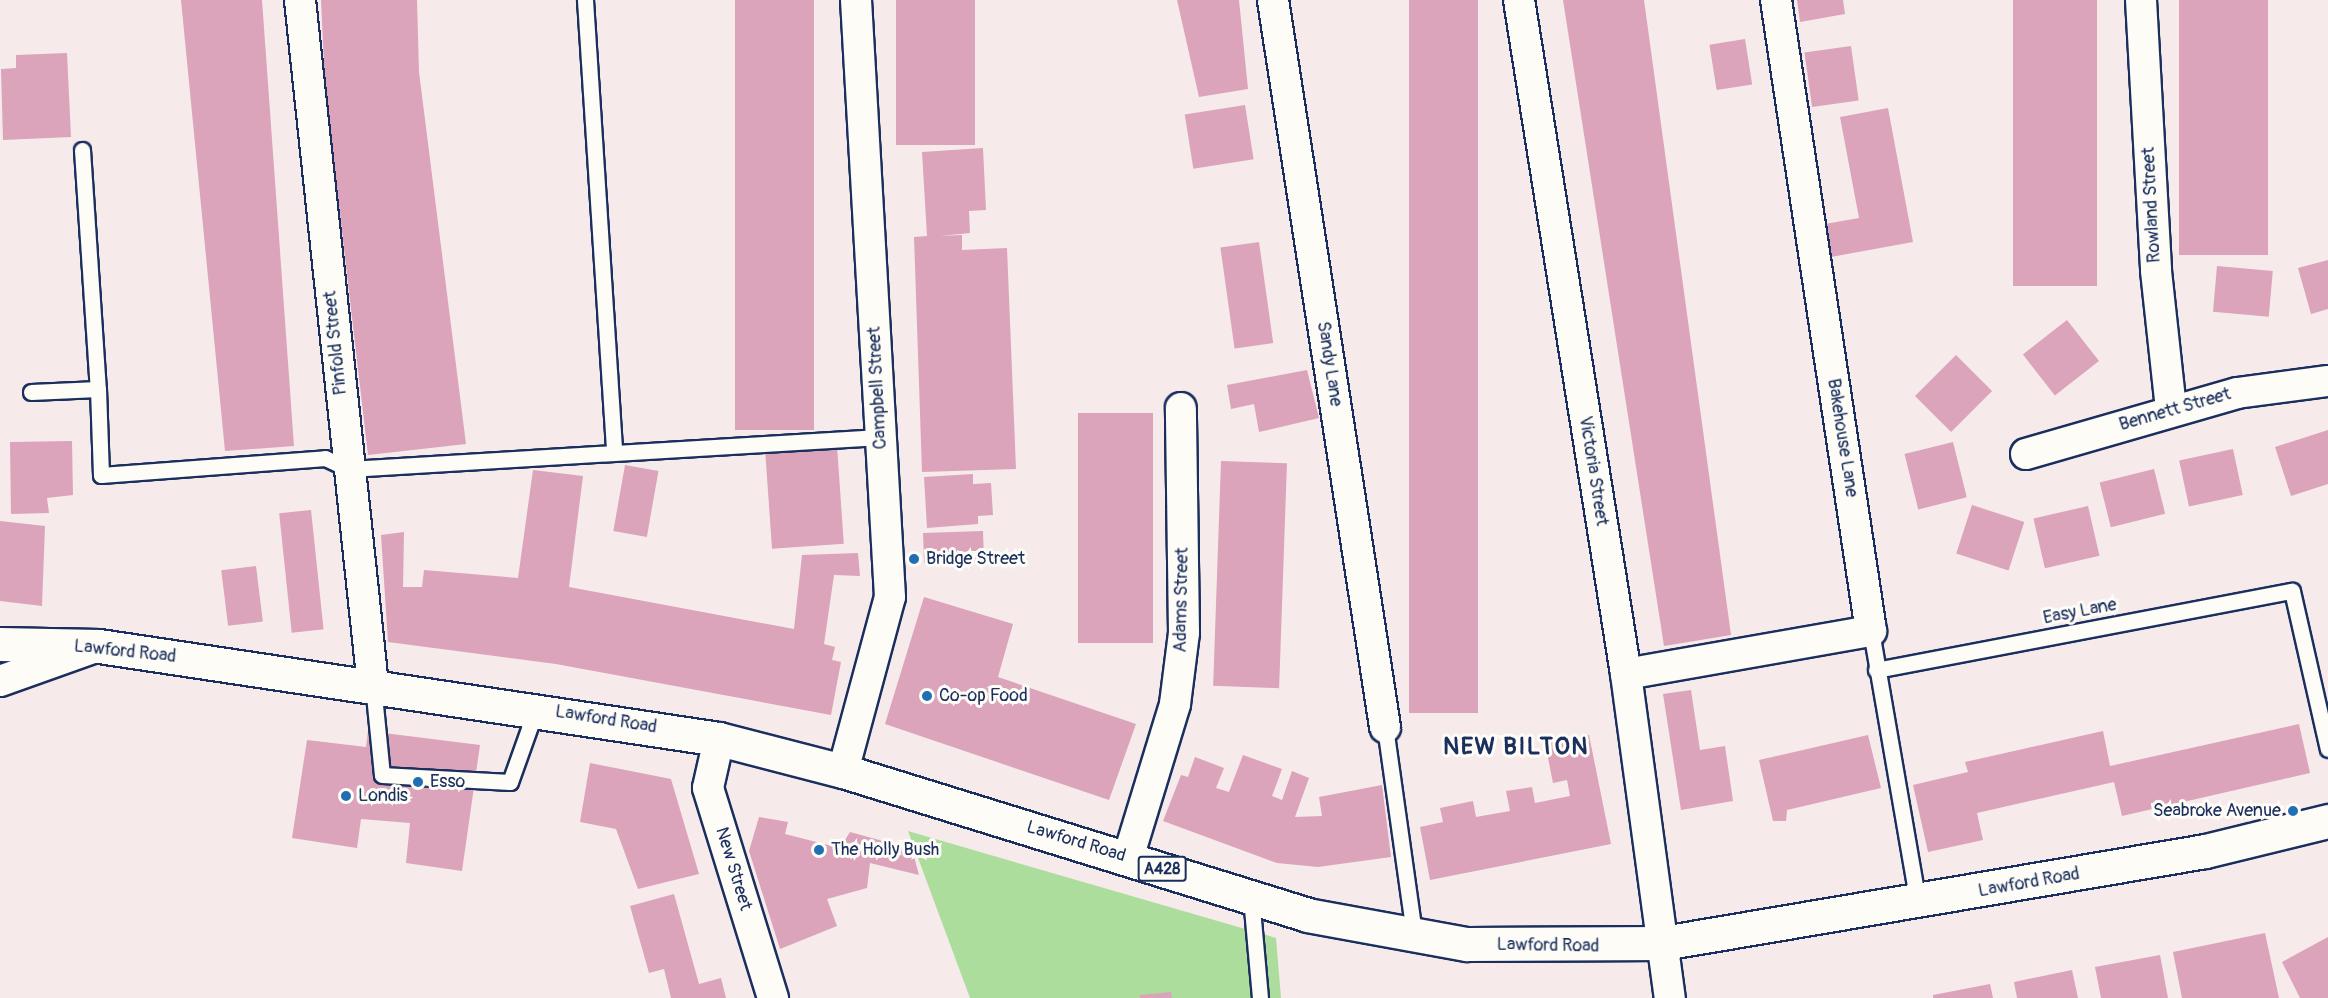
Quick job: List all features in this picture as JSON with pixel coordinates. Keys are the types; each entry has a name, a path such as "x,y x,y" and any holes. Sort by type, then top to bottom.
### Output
{"main road":[{"name":"Lawford Road","path":"0,644 99,646 536,709 719,739 843,771 1307,915 1467,944 1663,943 1918,902 2205,851 2328,821"}],"street":[{"name":"Pinfold Street","path":"300,0 372,685"},
{"name":"Campbell Street","path":"843,771 890,597 856,0"},
{"name":"Sandy Lane","path":"1273,0 1385,727"},
{"name":"Victoria Street","path":"1519,0 1626,674 1670,998"},
{"name":"Bakehouse Lane","path":"1776,0 1870,631"},
{"name":"Rowland Street","path":"2141,0 2156,271 2171,409"},
{"name":"Bennett Street","path":"2026,454 2171,409 2236,393 2328,381"},
{"name":"Adams Street","path":"1128,858 1175,704 1184,633 1181,408"},
{"path":"1626,674 1870,631"},
{"path":"0,681 99,646"},
{"name":"New Street","path":"719,739 708,788 773,998"}],"lane":[{"path":"585,0 615,452"},
{"path":"82,150 98,389 101,475 325,458 349,469 880,437"},
{"path":"30,392 98,389"},
{"name":"Easy Lane","path":"1876,670 2292,591 2328,748"},
{"path":"1870,631 1918,902"},
{"path":"372,685 382,775 510,782 536,709"},
{"path":"1385,727 1414,934"},
{"path":"1251,897 1260,998"}],"green space":[{"path":"908,831 1276,938 1281,998 970,998"}],"building":[{"path":"181,0 262,0 294,446 225,451"},
{"path":"321,0 417,0 419,72 466,444 368,455 325,85"},
{"path":"735,0 814,0 814,430 735,430"},
{"path":"896,0 975,0 975,145 896,145"},
{"path":"1177,0 1239,0 1248,89 1199,97"},
{"path":"1409,0 1478,0 1478,713 1409,713"},
{"path":"1563,0 1644,0 1731,635 1664,646"},
{"path":"1797,0 1843,0 1845,14 1800,22"},
{"path":"2013,0 2097,0 2097,286 2013,286"},
{"path":"2179,0 2268,0 2268,255 2179,255"},
{"path":"1745,39 1752,84 1717,90 1709,45"},
{"path":"1851,46 1859,100 1812,107 1804,53"},
{"path":"67,53 71,137 3,140 1,69 16,68 16,55"},
{"path":"1245,105 1254,159 1193,169 1185,115"},
{"path":"1888,108 1913,242 1831,257 1825,224 1859,218 1840,117"},
{"path":"983,148 986,210 969,211 970,233 940,236 962,235 962,250 1007,248 1016,469 922,472 914,237 927,236 922,152"},
{"path":"1259,242 1273,343 1235,348 1220,247"},
{"path":"2328,260 2328,309 2311,314 2298,268"},
{"path":"2217,266 2273,271 2269,317 2213,312"},
{"path":"2067,320 2099,361 2055,395 2023,354"},
{"path":"1956,355 1992,391 1951,432 1915,396"},
{"path":"1307,370 1319,418 1259,432 1254,404 1231,409 1227,385"},
{"path":"1078,413 1153,413 1153,643 1078,643"},
{"path":"2328,430 2328,484 2291,496 2275,447"},
{"path":"72,441 73,495 47,498 49,513 11,514 10,442"},
{"path":"1953,442 1967,497 1918,509 1904,454"},
{"path":"837,446 844,544 772,549 765,451"},
{"path":"2233,449 2243,495 2189,506 2179,460"},
{"path":"1221,461 1287,463 1279,688 1213,686"},
{"path":"625,465 658,471 647,537 613,531"},
{"path":"2154,469 2165,514 2111,527 2100,483"},
{"path":"533,470 583,476 569,587 794,629 802,555 858,553 860,576 834,575 824,644 835,647 832,660 841,662 831,715 556,664 388,642 381,535 404,532 403,587 422,587 424,570 518,578"},
{"path":"973,474 973,484 991,483 993,515 978,516 978,524 927,528 924,477"},
{"path":"1972,505 2024,522 2009,570 1956,554"},
{"path":"2088,506 2099,556 2045,568 2033,519"},
{"path":"311,510 324,629 292,633 279,513"},
{"path":"0,521 45,526 42,606 0,601"},
{"path":"983,531 984,561 924,563 923,533"},
{"path":"256,566 263,622 228,626 221,570"},
{"path":"924,597 1013,624 998,677 1136,724 1109,800 885,724"},
{"path":"1691,690 1700,750 1725,746 1733,801 1681,810 1663,694"},
{"path":"2299,724 2310,773 2122,816 2114,782 1977,813 1983,840 1928,852 1913,785 1968,772 1965,762 2103,731 2110,766"},
{"name":"Esso","path":"368,731 480,745 462,871 406,863 410,823 361,819 357,848 292,838 307,740 366,747"},
{"path":"1589,735 1611,844 1430,880 1420,827 1443,822 1440,808 1473,801 1476,817 1510,811 1506,791 1532,787 1535,803 1570,796 1567,780 1553,783 1545,743"},
{"path":"1868,735 1881,788 1787,810 1786,821 1773,821 1759,760"},
{"path":"1243,755 1282,769 1272,796 1282,800 1292,771 1309,778 1295,817 1322,816 1319,797 1382,785 1391,857 1318,867 1277,863 1163,821 1181,775 1188,777 1195,757 1224,768 1216,788 1229,792"},
{"path":"590,763 671,779 699,874 638,889 616,829 580,822"},
{"path":"759,817 788,822 785,834 840,848 850,832 912,849 919,875 870,863 867,888 827,899 837,926 780,949 749,851"},
{"path":"674,894 699,984 721,978 726,998 671,998 664,969 649,973 630,906"},
{"path":"2265,933 2279,998 2182,998 2173,952"},
{"path":"2328,937 2328,998 2300,998 2282,962"},
{"path":"2160,955 2168,998 2101,998 2095,967"},
{"path":"2072,970 2078,998 2017,998 2014,982"},
{"path":"1990,984 1993,998 1933,998 1933,995"},
{"path":"1171,992 1172,998 1140,998 1140,995"}],"place":[{"name":"Bridge Street","path":"914,559"},
{"name":"Co-op Food","path":"927,696"},
{"name":"Esso","path":"418,782"},
{"name":"Londis","path":"346,796"},
{"name":"Seabroke Avenue","path":"2293,811"},
{"name":"The Holly Bush","path":"819,850"}],"district":[{"name":"NEW BILTON","path":"1516,747"}]}
